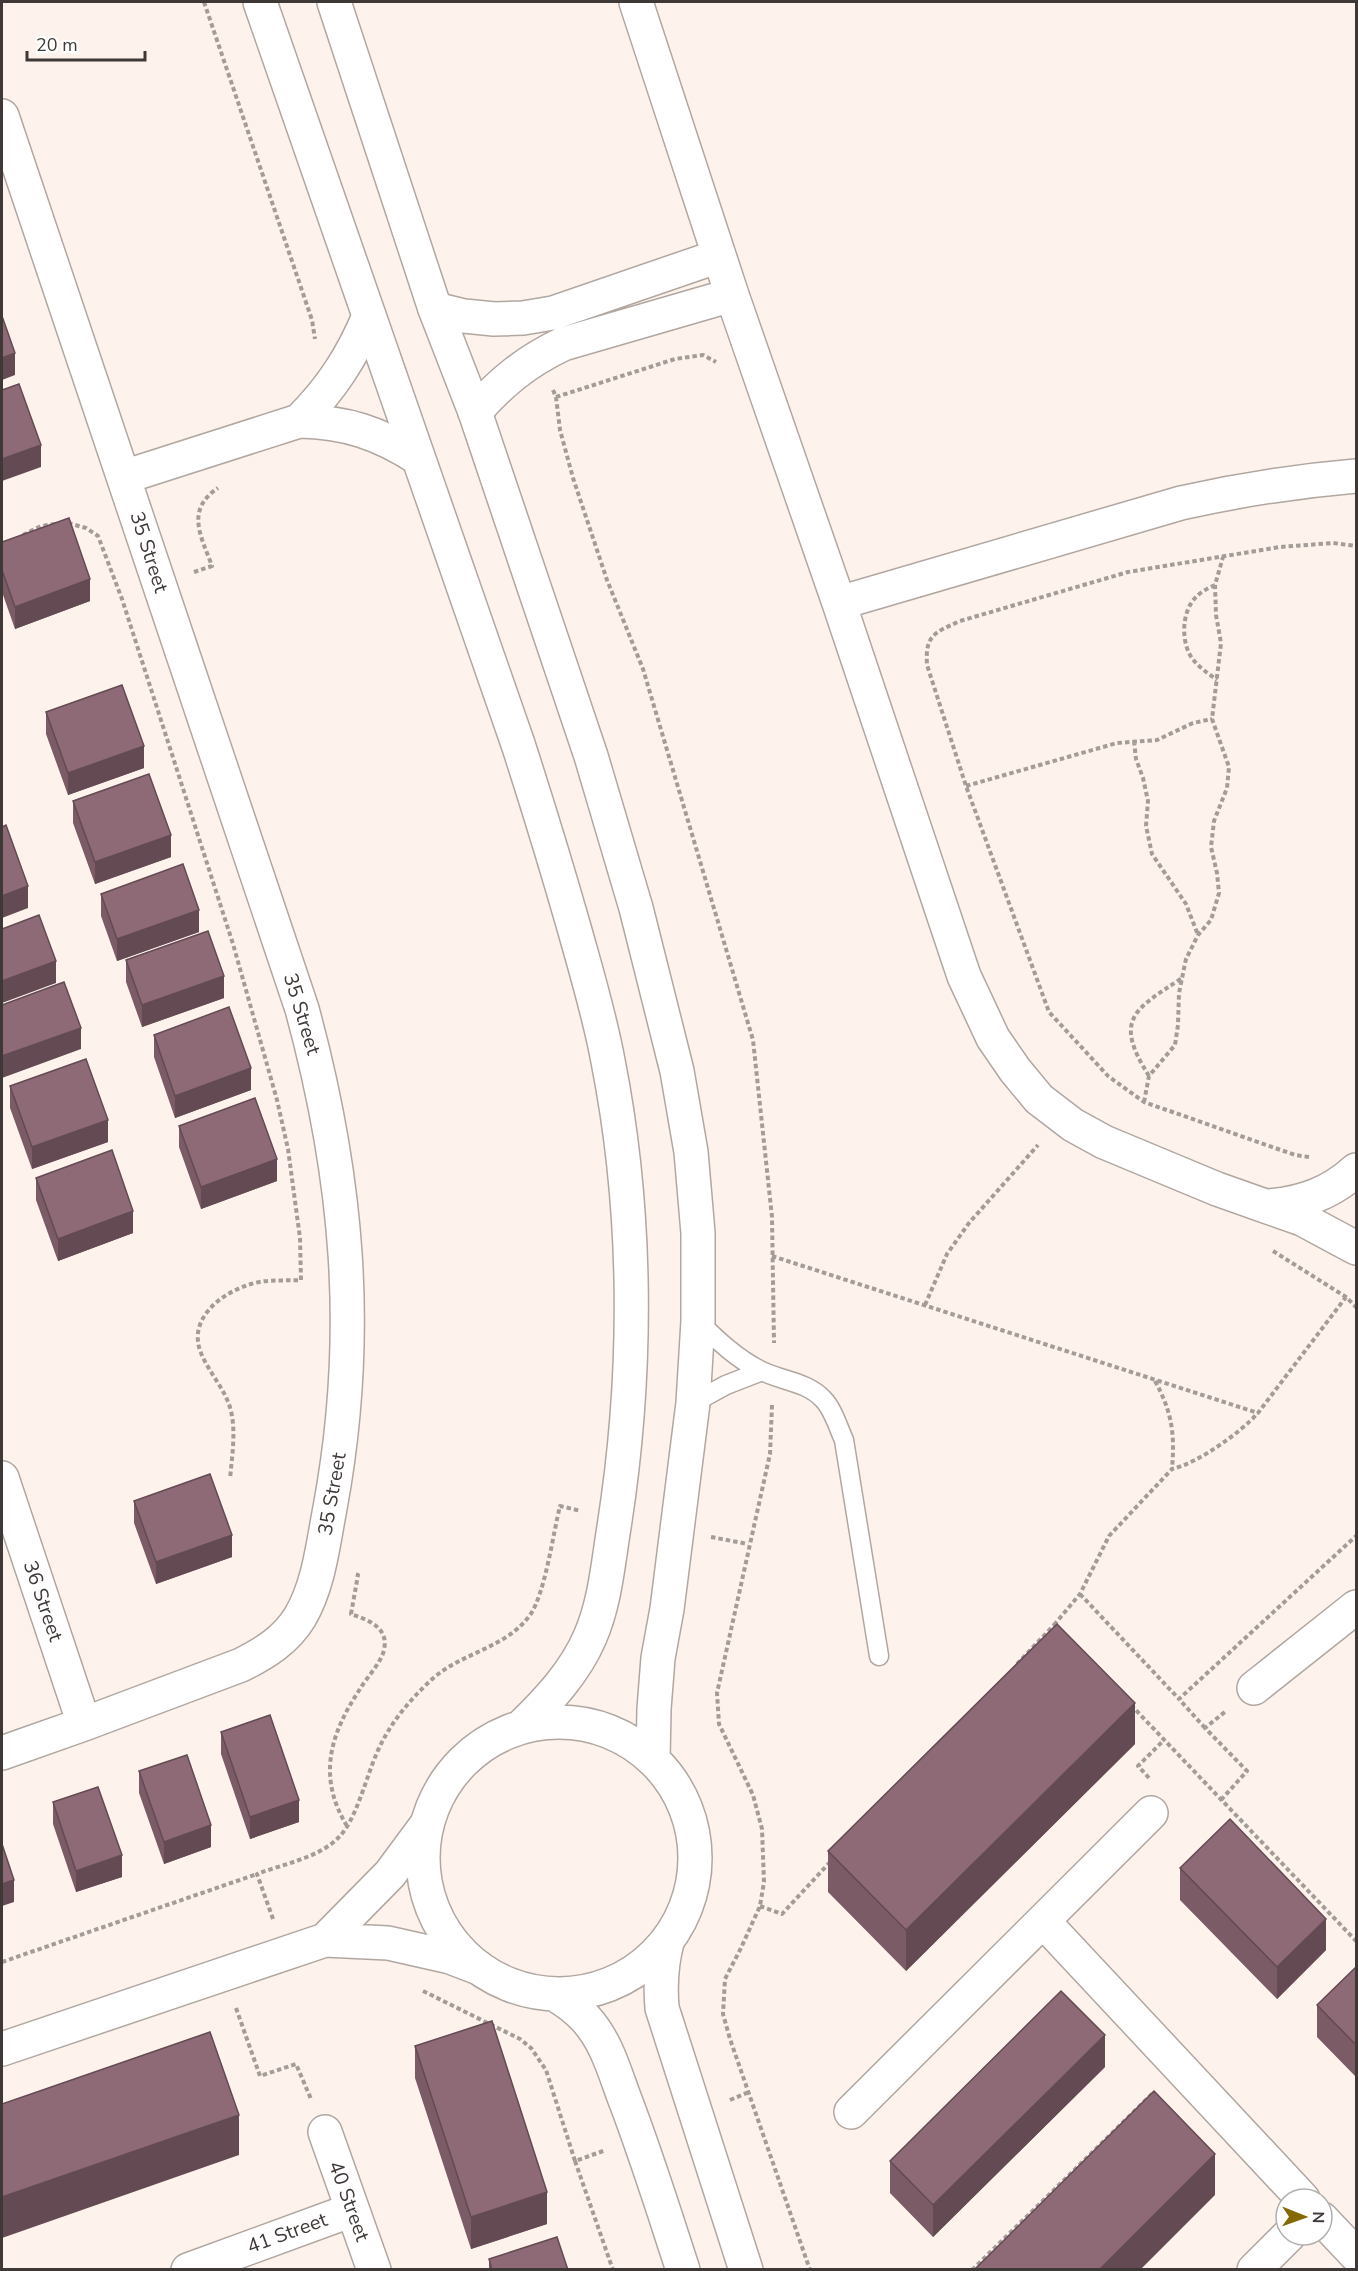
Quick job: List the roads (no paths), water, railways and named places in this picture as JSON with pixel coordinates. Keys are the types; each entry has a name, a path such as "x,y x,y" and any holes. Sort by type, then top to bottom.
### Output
{"street":[{"path":"260,2 518,744 589,981 608,1060 620,1141 628,1222 631,1304 629,1386 623,1467 601,1604 590,1639 571,1671 522,1727"},
{"path":"334,2 435,309 475,412 594,767 636,908 677,1071 691,1152 698,1233 698,1321 693,1403 667,1609 658,1658 653,1760"},
{"path":"636,2 732,295 839,603 964,976 993,1038 1039,1099 1073,1125 1104,1142 1217,1189 1302,1219 1356,1248"},
{"name":"35 Street","path":"2,116 302,1009 329,1118 338,1174 348,1286 348,1343 340,1456 320,1563 300,1617 285,1637 264,1653 241,1665 2,1753"},
{"path":"435,309 464,316 494,319 523,318 553,313 719,256"},
{"path":"475,412 514,372 538,356 563,344 732,295"},
{"path":"299,421 322,398 341,373 357,345 369,316"},
{"path":"124,477 299,421 324,422 374,434 418,458"},
{"path":"839,603 1181,503 1237,490 1310,480 1356,477"},
{"path":"1269,1206 1293,1204 1317,1196 1339,1184 1356,1170"},
{"name":"36 Street","path":"2,1478 84,1724"},
{"path":"1254,1688 1356,1607"},
{"path":"2,2049 325,1940 388,1943 440,1954 479,1968 502,1981 527,1990 554,1994 580,1992 606,1986 629,1975 651,1959 668,1939 682,1915 691,1888 695,1860 693,1833 684,1806 671,1781 653,1760 635,1745 614,1733 592,1726 568,1722 545,1722 522,1727 488,1743 472,1753 452,1774 437,1798 427,1824 423,1852 424,1869 432,1904 448,1936 459,1950 479,1968"},
{"path":"851,2112 1151,1813"},
{"path":"325,1940 390,1874 427,1824"},
{"path":"1043,1921 1292,2187"},
{"path":"668,1939 662,1961 660,1985 662,2008 746,2270"},
{"path":"554,1994 579,2012 599,2036 640,2139 683,2270"},
{"name":"40 Street","path":"325,2132 374,2270"},
{"name":"41 Street","path":"188,2270 352,2210"},
{"path":"1334,2232 1356,2255"},
{"path":"1254,2270 1276,2247"}],"lane":[{"path":"698,1321 728,1349 762,1371 800,1383 823,1399 844,1440 879,1656"},
{"path":"693,1403 726,1384 762,1371"}]}
